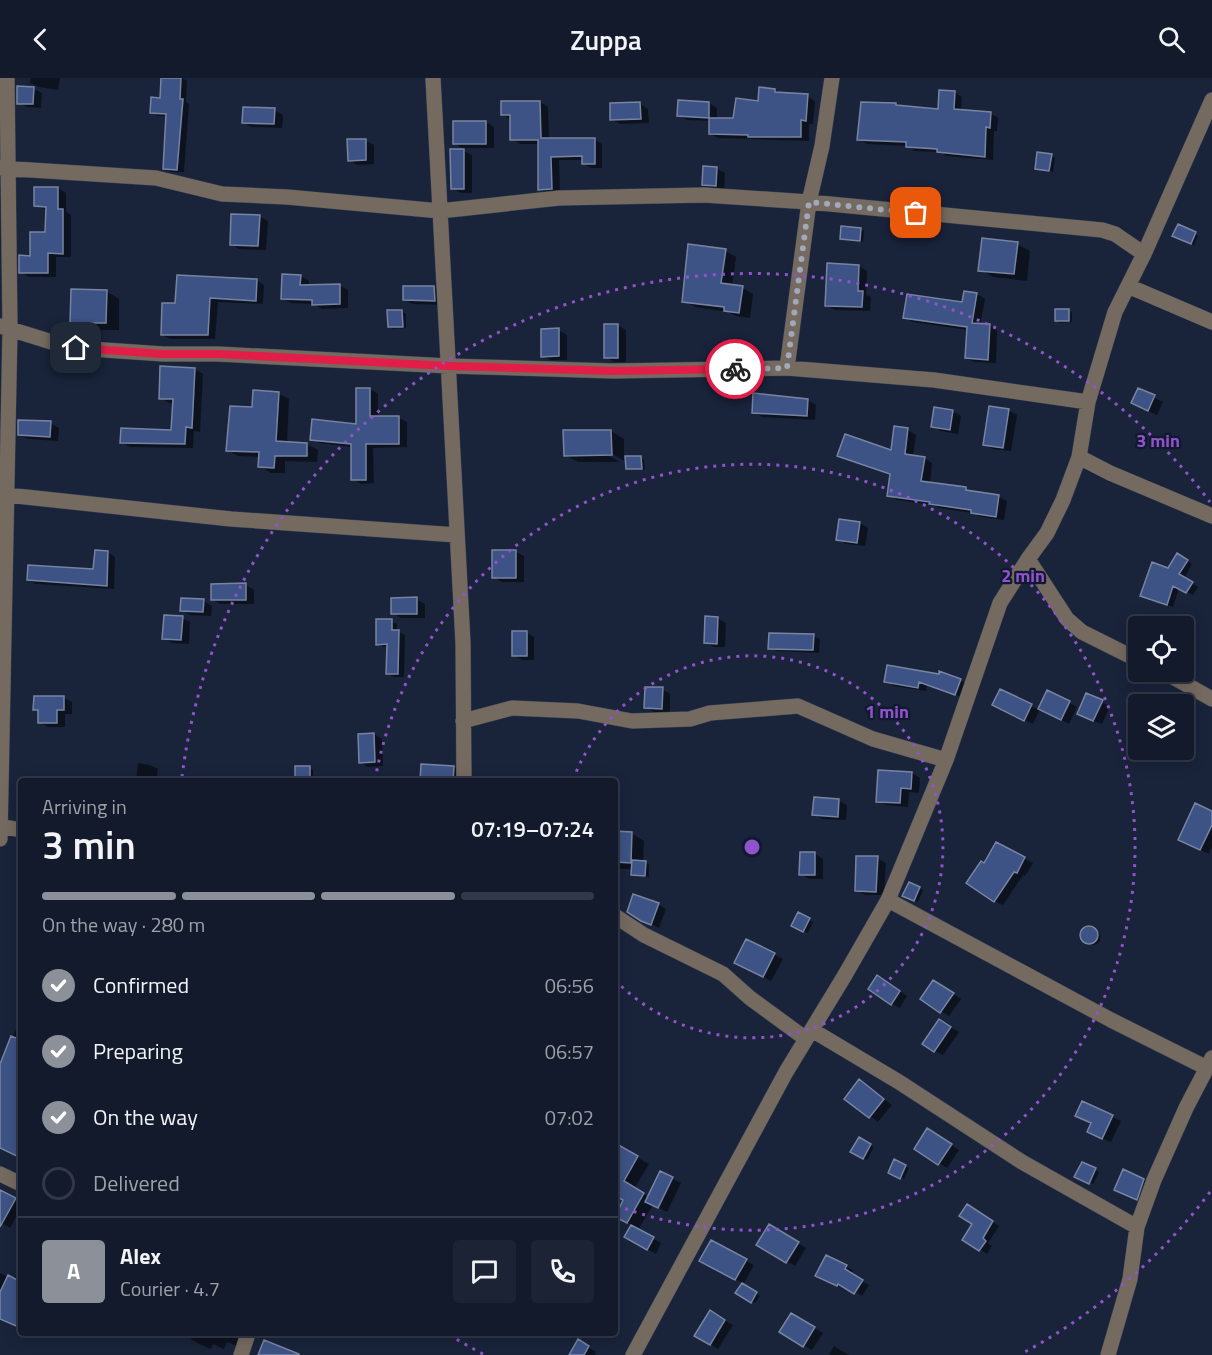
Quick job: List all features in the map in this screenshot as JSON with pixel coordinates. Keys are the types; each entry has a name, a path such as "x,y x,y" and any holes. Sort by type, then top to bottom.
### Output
{"street":[{"path":"7,78 4,169 7,495 2,654 1,830 18,830"},
{"path":"433,78 463,643 464,778"},
{"path":"787,368 809,202 822,146 832,78"},
{"path":"633,1355 736,1161 888,900 946,760 1000,603 1047,533 1059,508 1079,457 1088,402 1116,312 1212,100"},
{"path":"4,169 156,178 222,194 298,198 440,211 559,198 630,196 704,195 809,202 1102,230 1115,234 1144,254"},
{"path":"1128,286 1212,321"},
{"path":"5,327 76,348 163,354 218,354 449,366 613,371 787,368 934,380 1088,402"},
{"path":"1079,457 1110,473 1212,516"},
{"path":"7,495 231,519 458,535"},
{"path":"1028,559 1067,619 1082,632 1128,655"},
{"path":"1182,682 1212,699"},
{"path":"463,721 513,708 578,711 632,721 690,719 710,713 798,706 873,739 946,760"},
{"path":"888,900 1111,1020 1210,1063 1186,1107 1154,1180 1137,1227 1130,1279 1108,1355"},
{"path":"618,918 644,935 723,974 750,998 809,1034 899,1082 1022,1162 1137,1227"},
{"path":"0,1174 18,1183"},
{"path":"241,1355 247,1336"}],"building":[{"path":"161,78 181,78 180,99 183,99 177,170 163,169 166,114 150,113 151,97 160,98"},
{"path":"17,86 34,87 33,104 17,104"},
{"path":"759,87 775,89 775,92 808,94 806,121 801,120 801,137 709,134 709,118 733,118 736,98 758,101"},
{"path":"939,90 955,91 954,109 991,112 990,128 986,127 985,157 937,152 937,149 906,147 906,142 857,140 861,102 896,103 896,105 938,109"},
{"path":"678,100 709,102 709,118 677,116"},
{"path":"501,101 540,101 541,138 595,138 595,164 582,164 582,156 551,157 552,189 538,190 538,140 510,140 510,115 501,115"},
{"path":"640,102 641,119 610,120 610,103"},
{"path":"243,107 275,108 274,124 242,123"},
{"path":"453,121 486,121 486,144 453,144"},
{"path":"347,139 366,139 366,160 348,161"},
{"path":"450,149 464,149 464,189 451,189"},
{"path":"1037,152 1052,154 1049,171 1035,169"},
{"path":"703,166 717,167 716,186 702,185"},
{"path":"34,187 58,187 58,209 63,209 63,254 48,253 48,273 19,273 19,255 30,256 30,232 45,232 46,207 34,206"},
{"path":"231,214 260,215 258,246 230,245"},
{"path":"1178,224 1196,232 1191,244 1172,236"},
{"path":"841,226 861,228 860,241 840,239"},
{"path":"982,238 1018,242 1014,274 978,271"},
{"path":"688,244 726,249 721,283 743,286 739,313 724,311 724,307 682,302"},
{"path":"827,263 859,265 858,291 863,291 862,307 825,306"},
{"path":"282,274 301,275 300,285 340,284 340,304 312,305 312,300 281,299"},
{"path":"177,275 257,279 256,301 210,298 208,335 161,335 162,303 175,303"},
{"path":"403,286 434,286 435,301 403,300"},
{"path":"71,289 107,290 106,323 70,323"},
{"path":"964,291 977,293 972,323 990,324 988,360 965,358 967,327 903,318 907,294 962,302"},
{"path":"1055,309 1069,309 1069,321 1055,321"},
{"path":"387,310 402,310 403,327 388,327"},
{"path":"604,324 618,324 618,358 604,358"},
{"path":"559,328 559,356 541,357 541,329"},
{"path":"160,366 195,368 192,428 186,427 185,444 120,443 121,428 171,430 173,399 159,399"},
{"path":"356,388 370,388 370,416 399,416 399,444 366,444 366,480 351,480 351,444 310,440 312,419 356,424"},
{"path":"1138,388 1155,395 1148,411 1131,403"},
{"path":"253,390 279,392 276,441 307,443 307,456 275,456 274,468 258,467 259,452 226,451 230,406 252,407"},
{"path":"753,393 808,399 807,416 752,413"},
{"path":"989,406 1009,409 1003,448 983,445"},
{"path":"934,407 953,410 950,430 931,427"},
{"path":"18,420 51,421 50,437 18,435"},
{"path":"894,426 908,428 905,454 925,457 921,481 966,487 966,490 999,495 996,517 971,513 971,510 929,504 930,502 887,496 890,474 837,456 845,434 891,450"},
{"path":"563,430 611,430 612,455 564,456"},
{"path":"625,456 641,456 642,469 626,469"},
{"path":"839,519 860,522 857,543 836,540"},
{"path":"95,550 108,551 107,586 27,580 28,565 93,569"},
{"path":"492,550 516,550 516,578 492,578"},
{"path":"1177,553 1188,560 1179,574 1193,582 1186,593 1173,586 1167,605 1140,596 1152,562 1168,568"},
{"path":"246,583 246,600 211,600 211,584"},
{"path":"417,597 417,614 391,614 391,598"},
{"path":"181,598 204,599 203,612 180,611"},
{"path":"164,615 183,616 181,640 162,639"},
{"path":"705,616 718,617 717,644 704,643"},
{"path":"376,619 392,619 392,630 399,630 398,674 386,674 387,644 376,645"},
{"path":"512,631 527,631 527,656 512,656"},
{"path":"769,633 814,634 813,650 768,649"},
{"path":"887,665 939,674 939,671 961,679 955,695 919,682 918,688 884,682"},
{"path":"645,687 663,687 662,709 644,708"},
{"path":"1000,689 1032,704 1024,721 992,705"},
{"path":"1047,690 1070,701 1061,720 1038,709"},
{"path":"1086,693 1103,700 1093,721 1077,714"},
{"path":"34,696 64,696 64,710 57,710 57,723 38,723 38,710 33,710"},
{"path":"374,733 375,762 359,763 358,734"},
{"path":"421,764 454,766 453,778 420,778"},
{"path":"295,766 310,766 310,778 295,778"},
{"path":"878,770 912,772 911,789 901,788 900,803 876,802"},
{"path":"814,797 839,799 838,817 812,815"},
{"path":"1195,803 1212,811 1212,825 1200,850 1178,840"},
{"path":"618,831 632,832 631,863 618,862"},
{"path":"996,842 1025,857 1017,873 1014,872 994,902 966,883 981,861 984,863"},
{"path":"800,852 815,852 815,875 799,875"},
{"path":"856,856 878,856 876,892 855,891"},
{"path":"632,860 646,861 645,876 631,875"},
{"path":"909,882 920,887 914,901 902,896"},
{"path":"633,894 659,903 651,925 627,912"},
{"path":"798,912 810,918 803,932 791,926"},
{"path":"1089,926 1095,929 1098,935 1095,941 1089,944 1083,941 1080,935 1083,929"},
{"path":"746,939 775,953 763,977 734,963"},
{"path":"877,975 900,991 891,1005 868,989"},
{"path":"933,980 954,993 940,1013 920,999"},
{"path":"939,1019 951,1027 934,1052 922,1044"},
{"path":"11,1036 18,1039 18,1157 0,1148 0,1064"},
{"path":"859,1079 884,1099 869,1118 844,1099"},
{"path":"1082,1101 1113,1115 1102,1139 1087,1132 1091,1123 1075,1116"},
{"path":"927,1128 952,1144 938,1165 914,1149"},
{"path":"859,1137 871,1144 863,1159 850,1152"},
{"path":"618,1145 638,1156 624,1181 644,1193 627,1223 618,1218 618,1211 623,1200 618,1198"},
{"path":"894,1159 906,1165 900,1179 888,1173"},
{"path":"1082,1162 1096,1168 1089,1184 1074,1177"},
{"path":"1123,1169 1144,1179 1137,1200 1114,1190"},
{"path":"660,1171 673,1177 658,1208 645,1202"},
{"path":"0,1190 16,1198 0,1227"},
{"path":"967,1204 993,1221 983,1238 986,1241 979,1251 962,1240 972,1224 959,1216"},
{"path":"769,1224 799,1242 786,1263 756,1245"},
{"path":"631,1225 654,1237 647,1250 624,1237"},
{"path":"711,1240 747,1259 735,1280 699,1261"},
{"path":"826,1255 847,1265 845,1269 863,1280 854,1294 838,1284 837,1286 815,1276"},
{"path":"8,1275 18,1280 18,1327 0,1319 0,1292"},
{"path":"742,1283 757,1292 751,1303 735,1293"},
{"path":"710,1310 725,1320 710,1345 694,1336"},
{"path":"791,1313 815,1327 803,1347 779,1332"},
{"path":"578,1339 589,1346 584,1355 569,1355"},
{"path":"264,1340 299,1354 299,1355 258,1355"}],"way so far":[{"path":"735,369 787,368 809,202 916,213"}],"route":[{"path":"76,348 449,366 613,371 735,369"}]}
